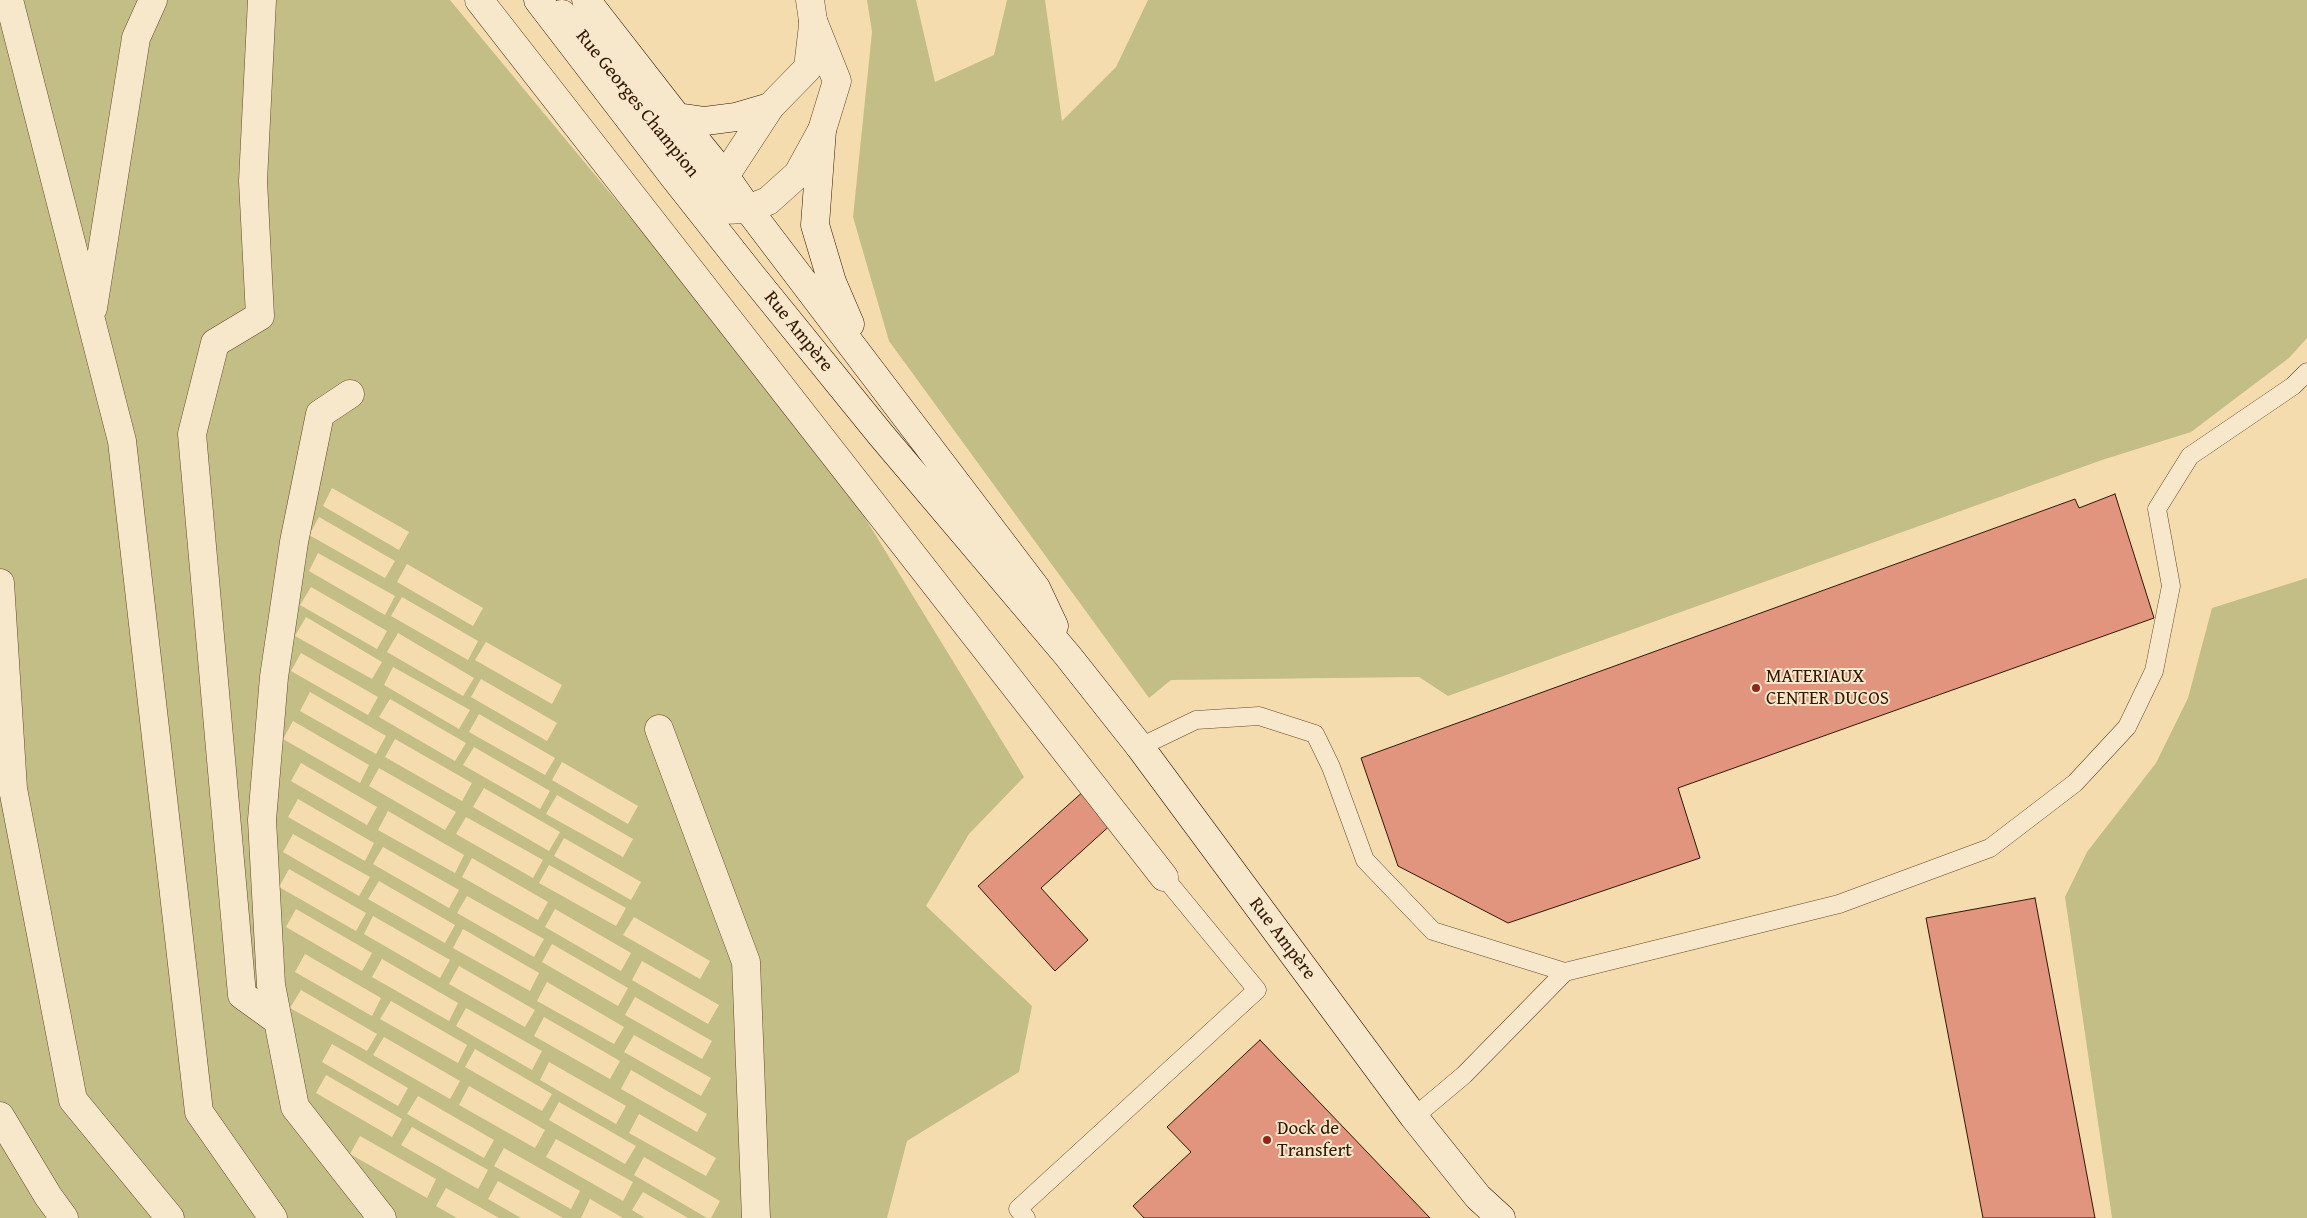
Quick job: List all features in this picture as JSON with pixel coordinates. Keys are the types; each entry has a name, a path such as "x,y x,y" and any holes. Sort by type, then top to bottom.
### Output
{"street":[{"path":"9,0 122,441 199,1112 273,1218"},
{"path":"91,319 136,38 153,0"},
{"path":"262,0 253,181 260,316 215,343 192,434 242,995 278,1021"},
{"path":"479,0 1164,877"},
{"name":"Rue Ampère","path":"538,0 752,276 881,435 1068,656 1140,747 1414,1117 1478,1197 1501,1218"},
{"name":"Rue Georges Champion","path":"549,0 735,209 752,276"},
{"name":"Rue Ampère","path":"586,0 676,117 726,176 735,209 869,367 1036,588 1068,656"},
{"name":"Rue Georges Champion","path":"735,209 768,201 798,174 822,130 837,81 812,11"},
{"name":"Rue Georges Champion","path":"726,176 770,107 808,68 812,11"},
{"path":"676,117 706,120 736,116 770,107"},
{"path":"822,130 815,225 832,282 869,367"},
{"path":"350,394 320,414 294,542 274,677 262,820 271,985 295,1107 382,1218"},
{"path":"0,583 13,789 73,1100 170,1218"},
{"path":"659,729 746,962 756,1218"},
{"path":"0,1116 48,1196 64,1218"}],"lane":[{"path":"1140,747 1196,720 1259,716 1315,734 1331,767 1365,860 1433,932 1565,972 1839,904 1990,848 2075,783 2127,727 2154,671 2171,586 2157,509 2190,456 2293,386 2307,372"},
{"path":"1026,1218 1018,1209 1257,990 1164,877"},
{"path":"1414,1117 1464,1076 1565,972"}],"shaded area":[{"path":"0,0 450,0 824,451 1024,777 969,834 926,906 1032,1006 1019,1072 907,1141 887,1218 711,1218 720,1201 644,1157 634,1175 707,1218 688,1218 643,1192 632,1210 645,1218 623,1218 590,1199 581,1218 563,1218 498,1181 488,1199 521,1218 499,1218 446,1188 436,1206 457,1218 0,1218","holes":["332,488 409,532 399,550 323,506","319,517 395,561 385,578 309,535","318,553 395,596 385,615 309,571","407,564 483,608 473,626 397,582","311,587 387,631 377,649 300,605","402,597 478,641 468,660 391,616","306,617 382,662 372,679 295,636","398,633 474,678 463,696 387,652","486,642 562,685 552,704 475,660","301,653 378,697 368,715 291,671","393,667 470,710 459,729 384,685","481,679 557,723 547,741 471,697","310,692 386,736 376,754 300,711","390,699 466,743 455,761 379,717","479,714 555,758 545,775 469,732","293,721 369,765 360,783 283,739","395,739 472,783 462,801 385,757","474,747 550,791 540,809 463,765","562,762 638,806 628,824 552,780","301,763 377,807 367,825 291,781","379,768 456,812 445,830 369,786","484,788 560,832 549,851 473,807","557,795 633,839 623,857 546,814","298,799 374,843 365,861 288,817","388,811 464,855 455,873 378,830","466,817 543,860 533,878 456,834","293,834 370,877 359,896 283,852","564,838 641,882 631,900 554,856","383,847 459,890 449,908 373,864","472,858 548,902 538,920 462,877","549,865 626,908 616,926 539,883","289,869 366,913 356,931 279,887","379,881 455,925 445,943 368,899","467,896 544,939 534,957 457,913","296,909 372,953 362,971 286,927","555,909 631,953 621,971 545,927","373,916 450,960 440,978 364,934","634,917 710,961 700,979 623,935","463,929 539,973 530,991 453,948","552,944 628,988 618,1006 542,962","305,954 381,998 372,1016 295,972","382,959 458,1003 449,1021 372,977","642,961 719,1005 708,1024 632,980","459,966 535,1010 525,1027 449,984","547,982 624,1027 614,1044 537,1001","301,990 377,1034 367,1051 290,1008","635,997 712,1041 702,1059 625,1015","391,1001 467,1045 458,1063 380,1019","466,1008 542,1051 532,1070 456,1026","544,1017 620,1061 610,1079 534,1036","634,1035 711,1078 701,1096 624,1052","384,1037 460,1081 450,1099 373,1055","332,1044 408,1088 398,1106 322,1062","475,1049 552,1094 542,1111 465,1067","549,1062 626,1106 616,1124 540,1080","631,1070 707,1114 697,1132 621,1089","326,1075 402,1119 392,1137 316,1093","469,1086 545,1130 535,1148 459,1105","418,1096 494,1140 484,1158 407,1114","559,1102 636,1146 625,1164 549,1120","639,1114 716,1158 706,1176 629,1133","412,1127 488,1170 478,1189 401,1145","360,1136 436,1179 427,1198 350,1154","556,1139 633,1182 623,1201 546,1157","504,1148 580,1191 571,1209 494,1166"]},
{"path":"867,0 916,0 935,82 994,55 1007,0 1045,0 1062,121 1116,67 1148,0 2307,0 2307,338 2289,358 2191,432 2102,460 1448,696 1419,677 1171,680 1149,698 889,341 853,217 872,32"},
{"path":"2307,578 2307,1218 2112,1218 2065,897 2087,852 2156,763 2188,698 2212,608"}],"building":[{"name":"MATERIAUX CENTER DUCOS","path":"2115,494 2154,618 1678,788 1700,858 1508,923 1398,866 1361,758 2075,499 2079,508"},
{"path":"1086,789 1115,821 1041,888 1088,940 1055,971 978,886"},
{"path":"2035,898 2095,1218 1983,1218 1926,918"},
{"name":"Dock de Transfert","path":"1260,1040 1430,1218 1144,1218 1133,1206 1191,1152 1167,1127"}],"place":[{"name":"MATERIAUX CENTER DUCOS","path":"1756,688"},
{"name":"Dock de Transfert","path":"1267,1140"}]}
